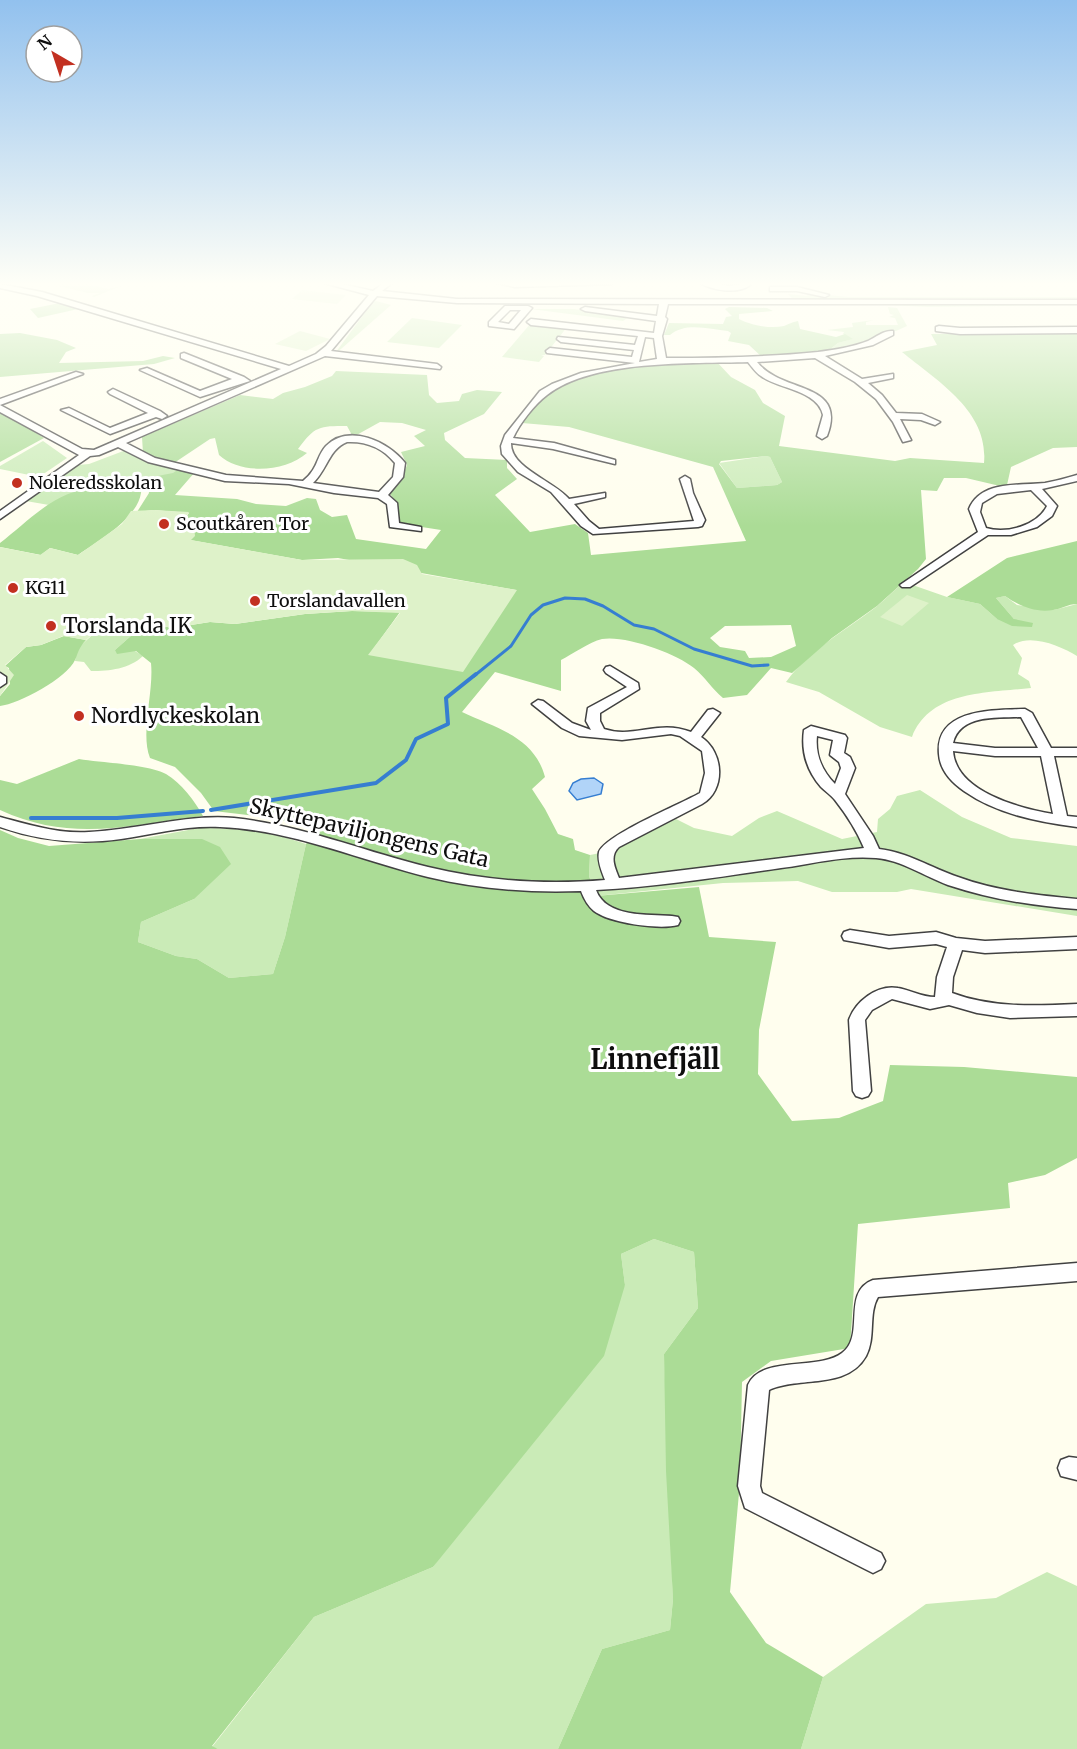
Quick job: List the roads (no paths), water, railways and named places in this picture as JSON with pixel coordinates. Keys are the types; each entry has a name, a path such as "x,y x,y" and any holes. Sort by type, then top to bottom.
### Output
{"street":[{"path":"203,364 254,385"},
{"path":"272,364 290,369"},
{"path":"0,516 86,454 95,453 119,443 301,364"},
{"path":"411,364 436,367"},
{"path":"648,364 593,374 557,385 535,401 507,440 507,453 511,459 554,489 589,528 597,532 698,524 700,520 688,493 685,479"},
{"path":"754,364 762,373 809,395 825,406 828,410 828,418 822,436"},
{"path":"833,364 863,381 896,416 906,440"},
{"path":"144,370 200,394 241,379"},
{"path":"0,402 79,374"},
{"path":"863,381 890,376"},
{"path":"113,393 172,420"},
{"path":"0,408 86,454"},
{"path":"66,410 110,431 158,413"},
{"path":"896,416 922,417 936,422"},
{"path":"305,484 321,469 328,450 332,446 351,440 368,440 391,451 400,462 400,475 391,488 381,495"},
{"path":"507,440 546,444 611,462"},
{"path":"119,443 152,460 225,478 305,484 381,495 392,503 394,525 417,529"},
{"path":"1034,487 1053,509 1044,519 1031,527 1021,529 997,533 982,530 975,516 977,502 986,495 999,490 1034,487 1077,478"},
{"path":"568,502 601,495"},
{"path":"906,585 986,532"},
{"path":"599,732 593,721 593,711 633,689 633,686 610,670"},
{"path":"0,676 0,683"},
{"path":"538,704 573,729 585,734 599,732 617,736 667,729 694,738 711,755 709,792 696,803 627,836 608,848 606,855 614,885"},
{"path":"694,738 713,713"},
{"path":"1061,820 1047,756 1025,713 983,716 965,721 949,733 945,749 946,763 951,772 982,796 1027,813 1061,820 1077,822"},
{"path":"945,749 1047,756 1077,752"},
{"path":"838,794 866,836 873,853 894,857 933,874 979,889 1022,898 1077,904"},
{"name":"Skyttepaviljongens Gata","path":"0,822 39,834 78,838 101,837 189,824 228,822 252,824 309,836 383,861 470,881 546,887 614,885 873,853"},
{"path":"587,886 589,898 597,907 615,915 672,921"},
{"path":"850,936 889,942 936,938 956,944 985,946 1077,943"},
{"path":"862,1091 857,1020 861,1009 891,993 936,1004 943,1001 945,977 956,944"},
{"path":"945,997 978,1007 1004,1011 1077,1010"},
{"path":"873,1561 753,1500 749,1486 759,1385 765,1380 825,1370 848,1361 859,1348 863,1338 867,1298 873,1289 1077,1272"}],"water":[{"path":"594,778 603,784 601,794 577,800 569,791 573,783 581,779"}],"waterway":[{"path":"474,676 511,646 531,615 543,605 565,598 585,599 603,606 634,625 654,629 694,649 752,666 768,665"},
{"path":"211,810 376,783 406,760 416,739 448,724 446,698 476,674"},
{"path":"31,818 117,818 203,811"}],"place":[{"name":"Noleredsskolan","path":"17,483"},
{"name":"Scoutkåren Tor","path":"164,524"},
{"name":"KG11","path":"13,588"},
{"name":"Torslandavallen","path":"255,601"},
{"name":"Torslanda IK","path":"51,626"},
{"name":"Nordlyckeskolan","path":"79,716"}],"district":[{"name":"Linnefjäll","path":"655,1060"}]}
